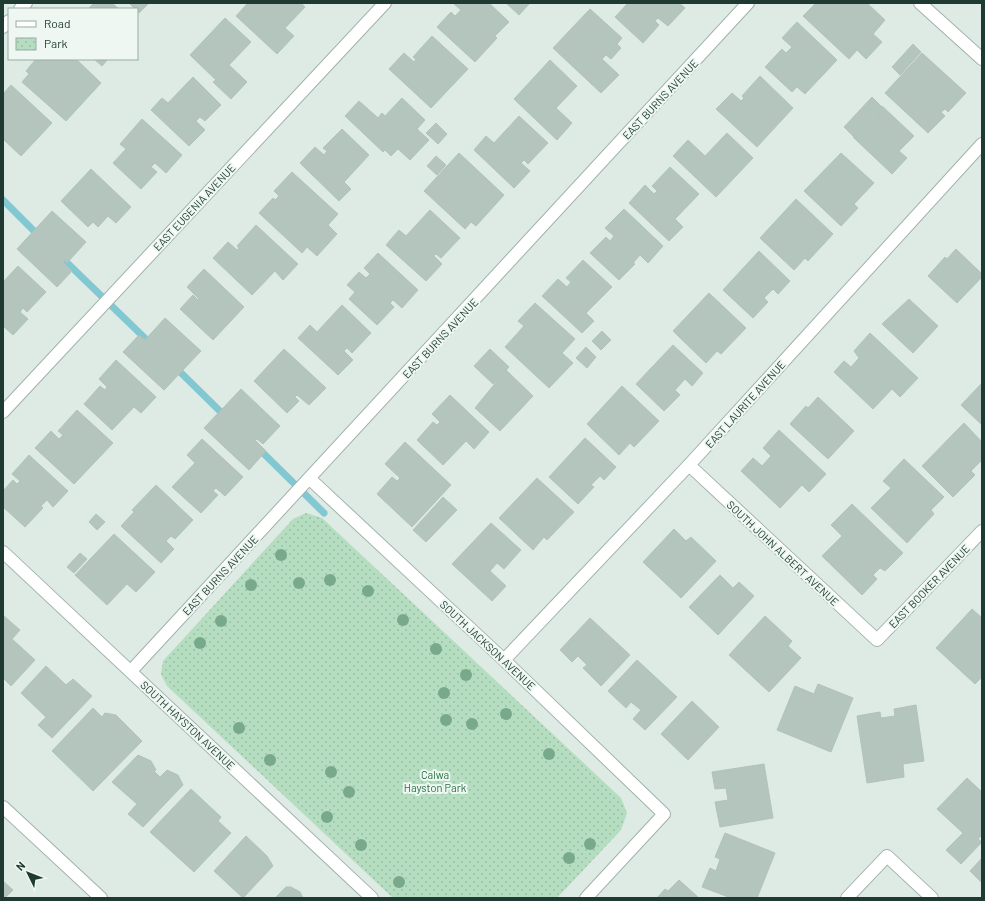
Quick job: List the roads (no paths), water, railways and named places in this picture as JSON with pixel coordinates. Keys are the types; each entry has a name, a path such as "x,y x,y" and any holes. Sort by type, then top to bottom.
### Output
{"street":[{"name":"EAST EUGENIA AVENUE","path":"3,412 385,3"},
{"name":"EAST BURNS AVENUE","path":"131,671 310,479 748,3"},
{"path":"920,3 982,59"},
{"name":"EAST LAURITE AVENUE","path":"504,660 689,465 982,144"},
{"name":"SOUTH JOHN ALBERT AVENUE","path":"689,465 877,640"},
{"name":"SOUTH JACKSON AVENUE","path":"310,479 504,660 664,814 586,898"},
{"name":"EAST BOOKER AVENUE","path":"877,640 981,535"},
{"name":"SOUTH HAYSTON AVENUE","path":"3,552 372,898"},
{"path":"3,807 101,898"},
{"path":"847,898 886,856 932,898"}],"waterway":[{"path":"3,200 40,237"},
{"path":"58,254 152,345"},
{"path":"174,366 227,418"},
{"path":"257,447 324,513"}],"park label":[{"name":"Calwa Hayston Park","path":"435,780"}]}
